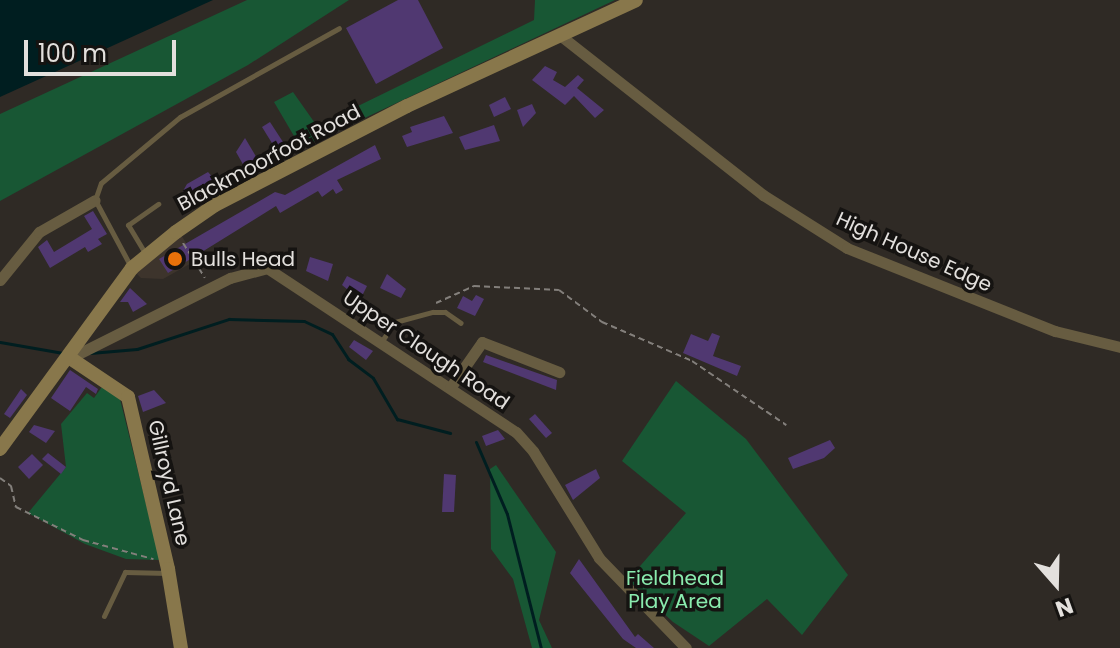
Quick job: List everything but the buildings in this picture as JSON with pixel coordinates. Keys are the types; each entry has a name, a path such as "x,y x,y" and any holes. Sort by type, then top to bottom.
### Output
{"street":[{"name":"Blackmoorfoot Road","path":"0,449 77,352 132,268 145,254 176,232 215,205 407,106 636,0"},
{"name":"High House Edge","path":"561,36 763,195 847,248 1055,331 1120,347"},
{"path":"0,280 39,232 95,200"},
{"name":"Upper Clough Road","path":"77,352 254,267 267,268 516,432 533,451 599,558 686,648"},
{"path":"450,388 482,342 559,372"},
{"name":"Gillroyd Lane","path":"77,352 128,397 168,566 181,648"}],"lane":[{"path":"132,268 95,200 101,183 180,117 339,28"},
{"path":"145,254 128,225 158,204"},
{"path":"381,342 395,322 433,312 445,312 461,323"},
{"path":"104,616 125,572 168,566"}],"path":[{"path":"176,232 211,287"},
{"path":"427,308 474,286 559,290 602,322 692,361 786,425"},
{"path":"0,478 11,486 16,507 128,556 168,566"}],"shaded area":[{"path":"181,235 197,260 163,279 141,278 135,272"}],"green space":[{"path":"247,0 349,0 248,65 0,201 0,114"},
{"path":"535,0 615,0 301,148 274,102 293,92 317,126 534,20"},
{"name":"Fieldhead Play Area","path":"676,381 746,439 848,575 802,635 767,599 709,646 673,622 628,580 686,513 622,461"},
{"path":"104,384 119,395 160,560 126,559 85,544 28,513 66,467 61,424 87,393 94,398"},
{"path":"496,465 556,552 539,620 552,648 532,648 513,579 491,549 490,469"}],"water":[{"path":"0,0 213,0 0,97"}],"waterway":[{"path":"90,353 137,349 229,319 304,321 332,334 348,359 373,378 397,419 450,433"},
{"path":"0,342 63,353"},
{"path":"476,442 507,514 541,648"}],"place":[{"name":"Bulls Head","path":"175,259"}]}
